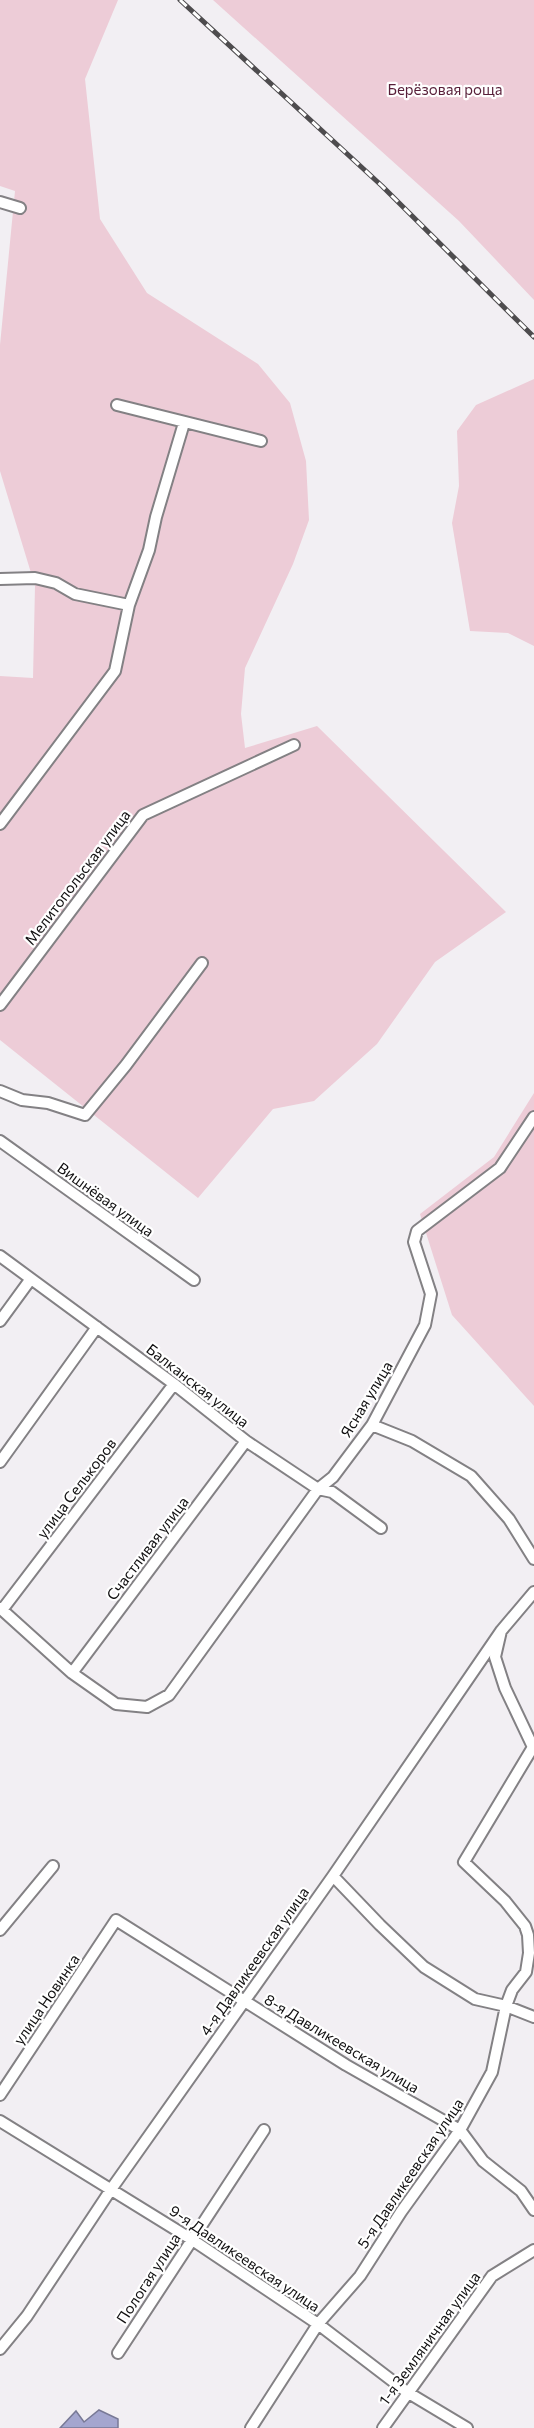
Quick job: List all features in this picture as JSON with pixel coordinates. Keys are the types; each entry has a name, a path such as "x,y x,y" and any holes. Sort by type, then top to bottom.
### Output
{"street":[{"path":"0,202 20,208"},
{"path":"117,405 261,441"},
{"path":"0,824 115,671 129,606 148,550 184,423"},
{"path":"0,579 35,578 56,583 75,594 129,606"},
{"name":"Мелитопольская улица","path":"0,1005 143,814 294,745"},
{"path":"0,1091 22,1100 48,1103 85,1115 126,1065 202,963"},
{"name":"Ясная улица","path":"72,1673 116,1704 147,1707 169,1695 318,1489 333,1477 372,1425 425,1325 430,1294 414,1242 417,1231 500,1167 534,1117"},
{"name":"Вишнёвая улица","path":"0,1142 194,1280"},
{"name":"Балканская улица","path":"0,1256 174,1384 246,1441 318,1489 332,1492 381,1528"},
{"path":"0,1321 30,1280"},
{"path":"0,1462 98,1327"},
{"name":"улица Селькоров","path":"1,1609 174,1384"},
{"path":"372,1425 412,1441 471,1476 509,1519 534,1559"},
{"name":"Счастливая улица","path":"72,1673 246,1441"},
{"name":"4-я Давликеевская улица","path":"0,2349 27,2316 112,2188 333,1876 501,1632 534,1592"},
{"path":"1,1609 72,1673"},
{"name":"5-я Давликеевская улица","path":"251,2428 318,2324 360,2276 401,2212 460,2130 492,2072 506,2006 512,1990 526,1972 529,1953 525,1926 505,1901 464,1862 533,1747 505,1688 495,1657 501,1632"},
{"path":"0,1930 53,1866"},
{"path":"333,1876 424,1967 475,1999 506,2006 534,2017"},
{"name":"8-я Давликеевская улица","path":"116,1920 346,2066 460,2130 483,2161 521,2191 534,2210"},
{"name":"улица Новинка","path":"0,2095 116,1920"},
{"name":"9-я Давликеевская улица","path":"0,2121 112,2188 191,2239 318,2324 407,2392 467,2428"},
{"name":"Пологая улица","path":"118,2353 264,2130"},
{"name":"1-я Земляничная улица","path":"383,2428 492,2276 534,2250"}],"green space":[{"path":"0,0 118,0 85,79 100,219 147,293 258,364 290,403 306,461 309,520 293,564 245,668 241,714 245,748 317,726 506,912 435,962 377,1044 314,1101 273,1109 198,1198 0,1040 0,676 33,678 35,586 0,471 0,345 15,191 0,186"},
{"name":"Берёзовая роща","path":"213,0 534,0 534,300 459,221"},
{"path":"534,379 534,646 508,633 470,631 452,523 459,486 457,431 476,405"},
{"path":"534,1093 534,1406 452,1315 420,1214 494,1157"}],"water":[{"path":"99,2410 118,2419 118,2428 60,2428 76,2411 84,2422"}],"railway":[{"path":"180,0 382,186 534,337"}]}
